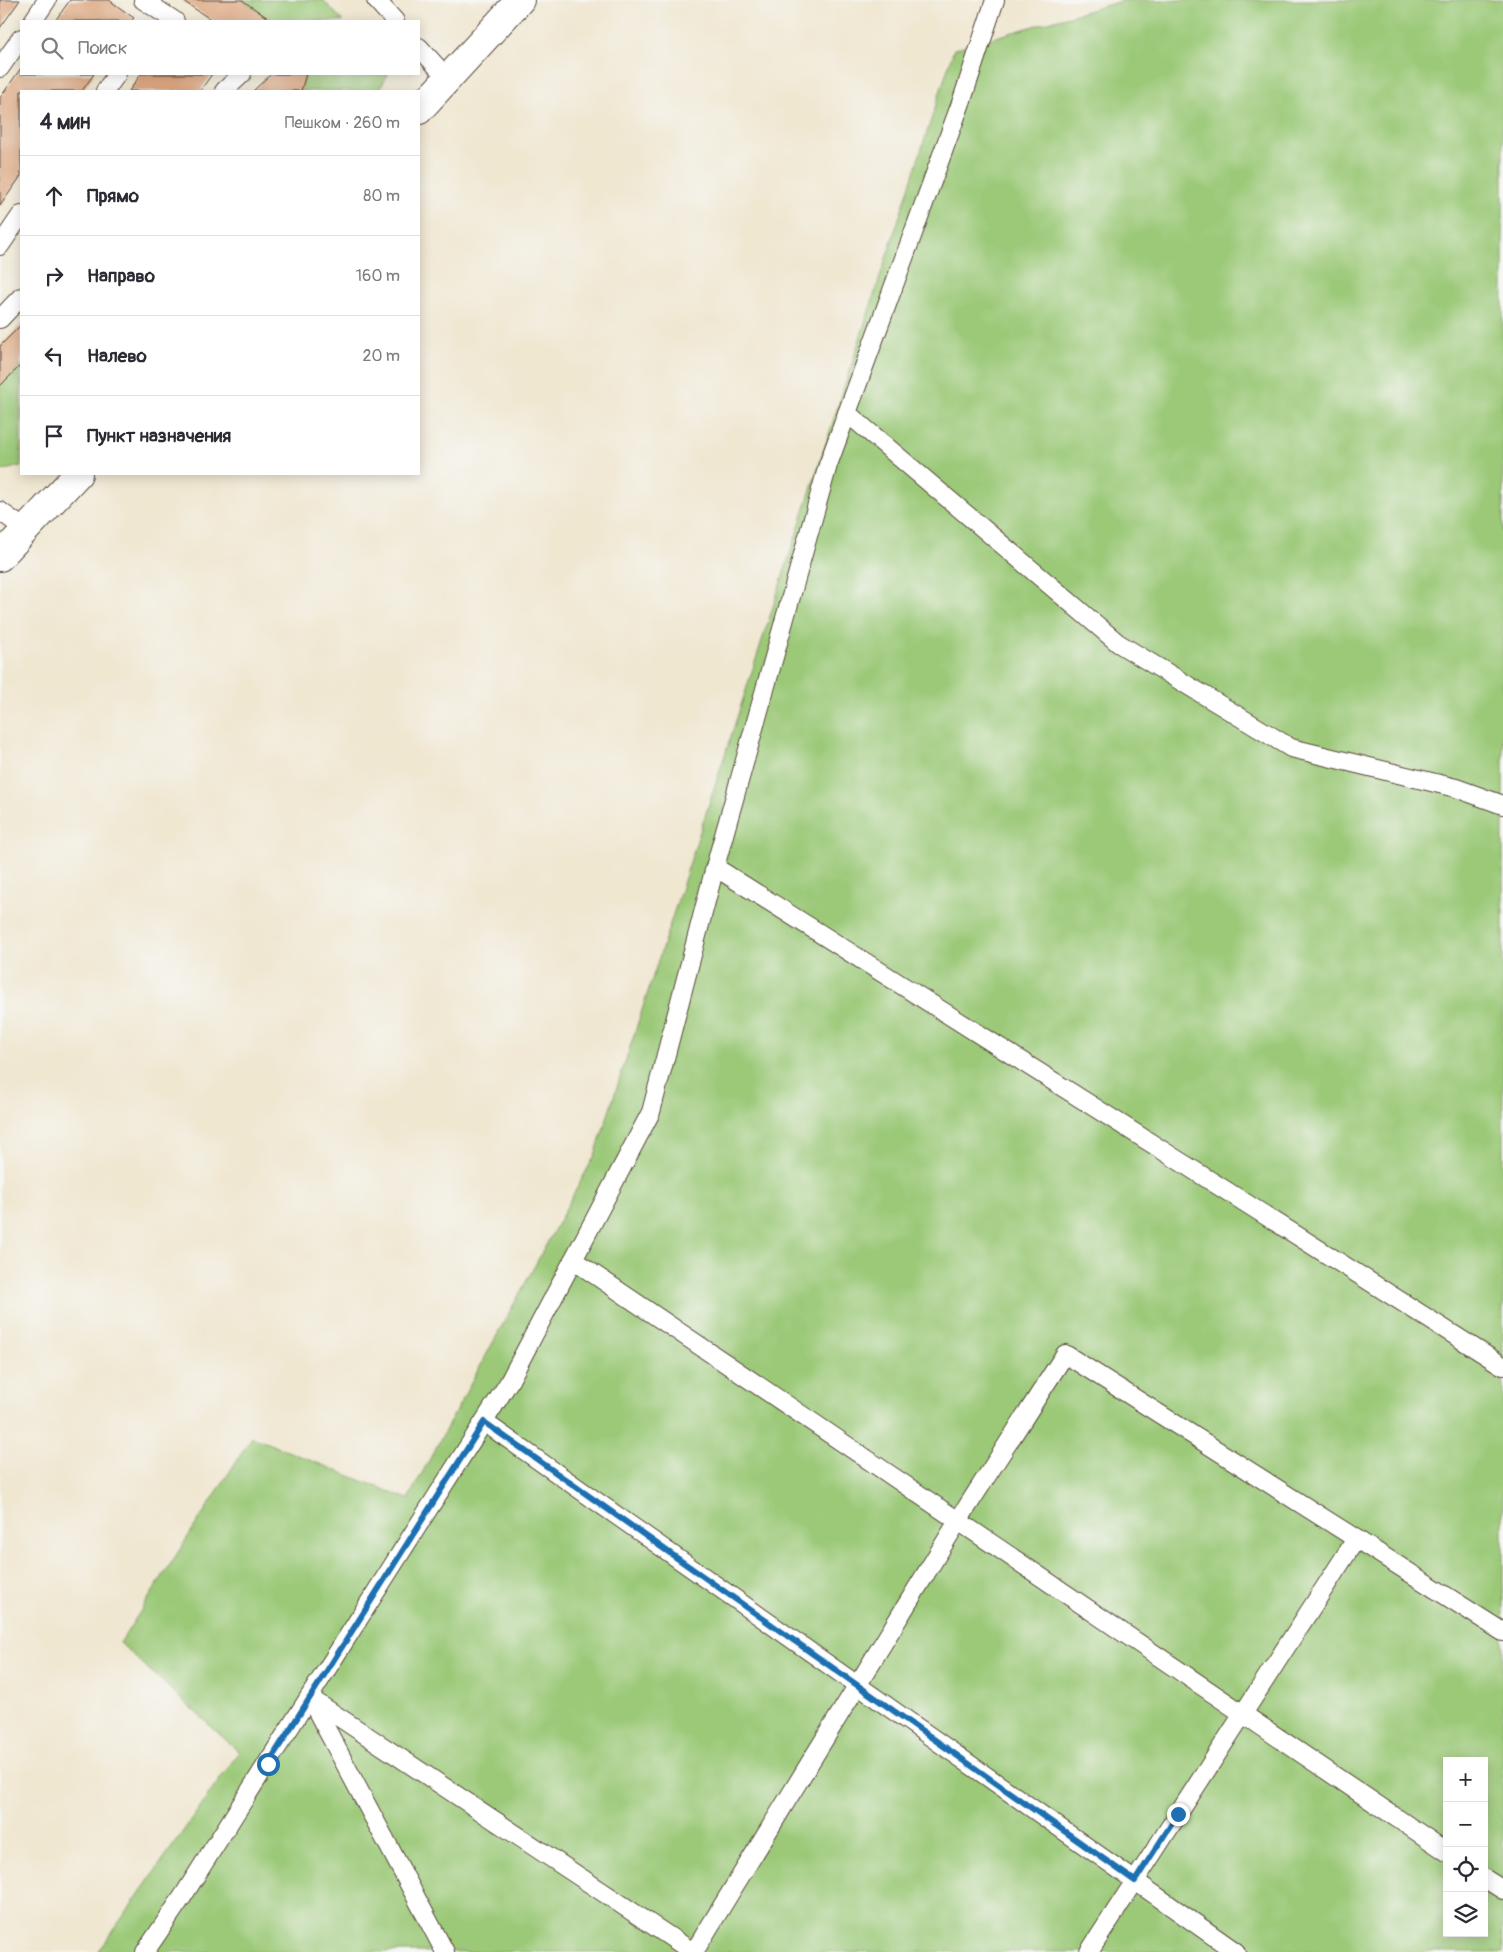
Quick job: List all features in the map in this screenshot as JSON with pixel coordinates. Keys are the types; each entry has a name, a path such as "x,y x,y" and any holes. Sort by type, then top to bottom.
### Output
{"main road":[{"path":"420,109 520,0"},
{"path":"0,557 77,475"}],"lane":[{"path":"34,20 47,0"},
{"path":"143,0 174,20"},
{"path":"376,0 394,20"},
{"path":"145,1952 310,1698 509,1382 651,1112 715,867 828,465 962,100 994,0"},
{"path":"0,68 20,39"},
{"path":"420,48 448,79"},
{"path":"107,90 116,75"},
{"path":"225,90 241,75"},
{"path":"0,246 20,216"},
{"path":"0,318 20,298"},
{"path":"847,413 1118,643 1291,748 1456,788 1503,805"},
{"path":"0,511 26,530"},
{"path":"715,867 1503,1366"},
{"path":"573,1260 1443,1849"},
{"path":"310,1698 693,1952 958,1521 1065,1354 1503,1632"},
{"path":"484,1422 1236,1952"},
{"path":"1089,1952 1356,1539"},
{"path":"310,1698 445,1952"},
{"path":"1488,1881 1503,1890"}],"green space":[{"path":"242,0 323,0 342,20 271,20"},
{"path":"1125,0 1503,0 1503,1952 98,1952 239,1752 120,1643 252,1437 408,1499 595,1155 954,49"},
{"path":"306,75 387,75 380,90 301,90"},
{"path":"20,366 20,466 0,471 0,386"}],"building":[{"path":"0,0 20,0 0,28"},
{"path":"70,0 109,0 134,18 132,20 56,20"},
{"path":"242,0 271,20 212,20 183,1"},
{"path":"20,69 20,75 93,75 83,90 20,90 20,177 0,206 0,98"},
{"path":"140,75 211,75 201,90 130,90"},
{"path":"270,75 306,75 301,90 254,90"},
{"path":"20,326 20,366 0,386 0,346"}],"route":[{"path":"268,1764 484,1422 1135,1881 1178,1814"}]}
